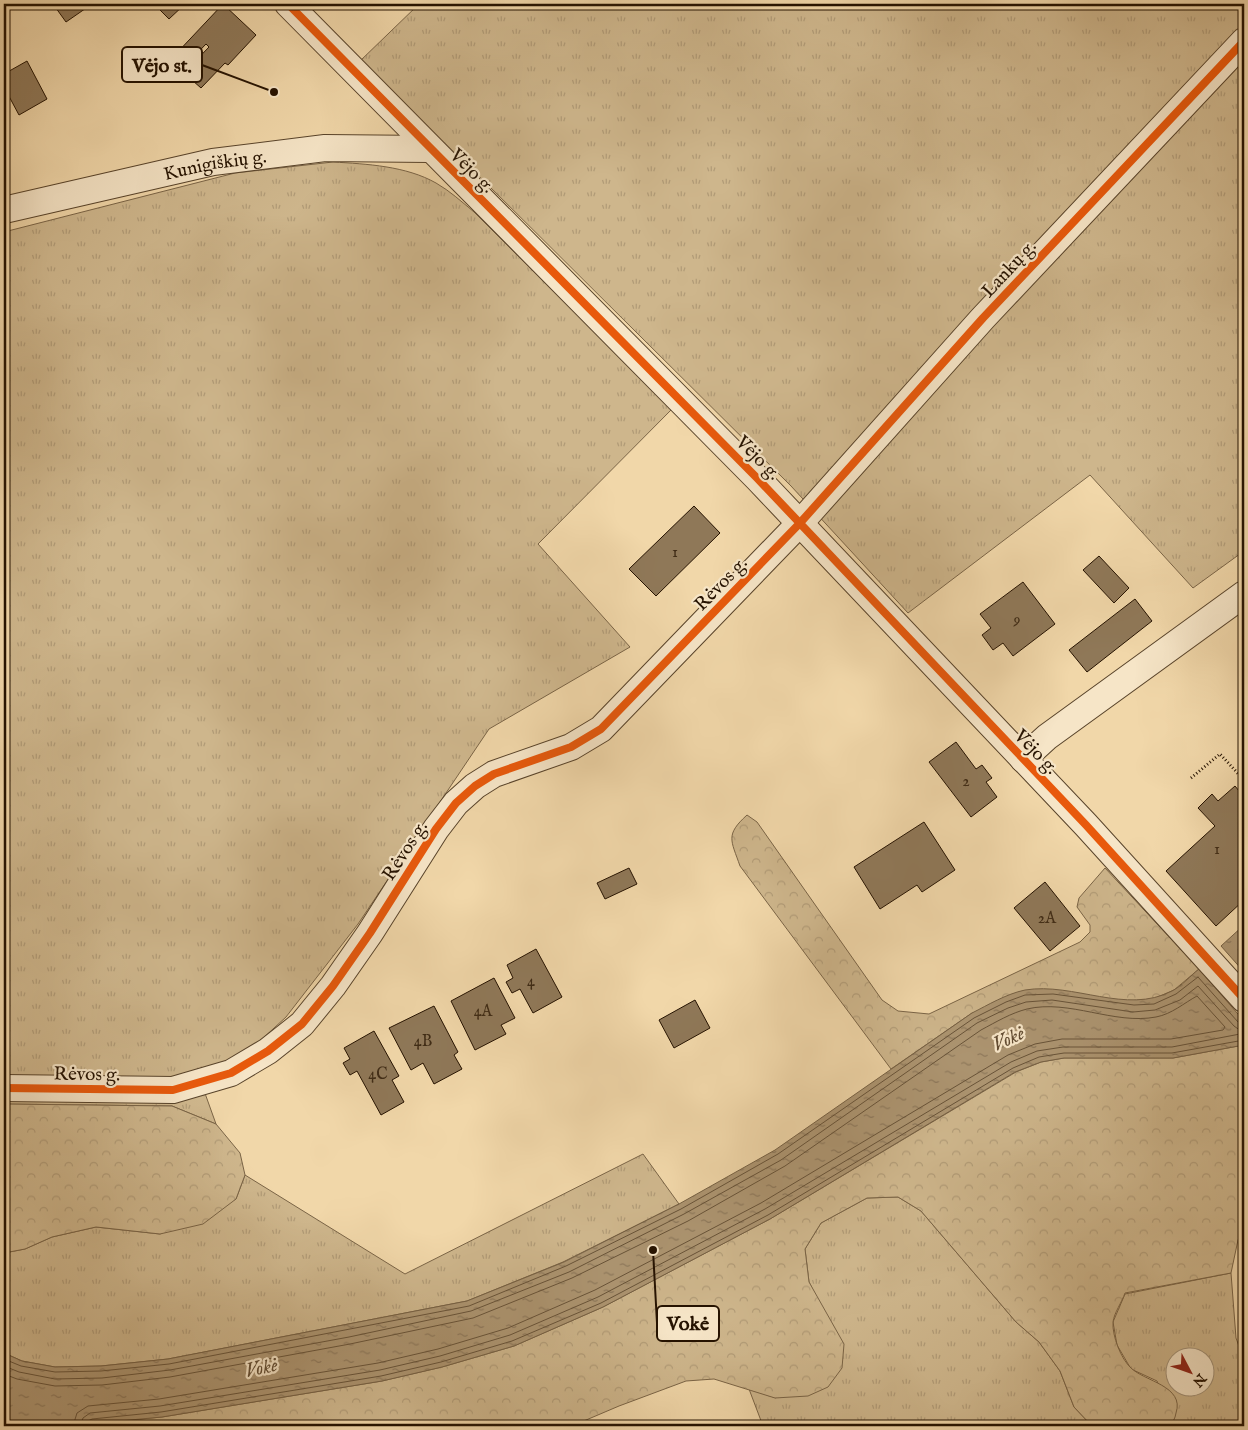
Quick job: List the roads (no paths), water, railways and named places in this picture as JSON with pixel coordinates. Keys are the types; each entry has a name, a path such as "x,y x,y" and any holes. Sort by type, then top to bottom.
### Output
{"street":[{"name":"Vėjo g.","path":"288,4 800,523 1086,825 1244,1000"},
{"name":"Lankų g.","path":"800,523 984,318 1244,41"},
{"name":"Kunigiškių g.","path":"4,210 213,162 325,148 430,149"},
{"name":"Rėvos g.","path":"4,1088 173,1090 231,1073 268,1051 302,1024 333,986 370,933 436,829 456,803 475,786 494,774 570,747 601,729 800,523"},
{"path":"1022,759 1062,726 1244,594"}],"water":[{"path":"1244,925 1244,972 1221,946"},
{"path":"1199,969 1244,1021 1244,1045 1173,1058 1064,1058 1041,1062 1015,1072 770,1219 603,1307 514,1346 442,1367 382,1381 162,1417 67,1426 4,1426 4,1353 22,1361 55,1367 101,1366 168,1359 467,1301 564,1262 679,1204 775,1150 972,1013 1004,997 1025,990 1043,989 1062,990 1118,999 1137,1000 1154,998 1176,989"}],"place":[{"name":"Vėjo st.","path":"274,92"},
{"name":"Vokė","path":"653,1250"}]}
